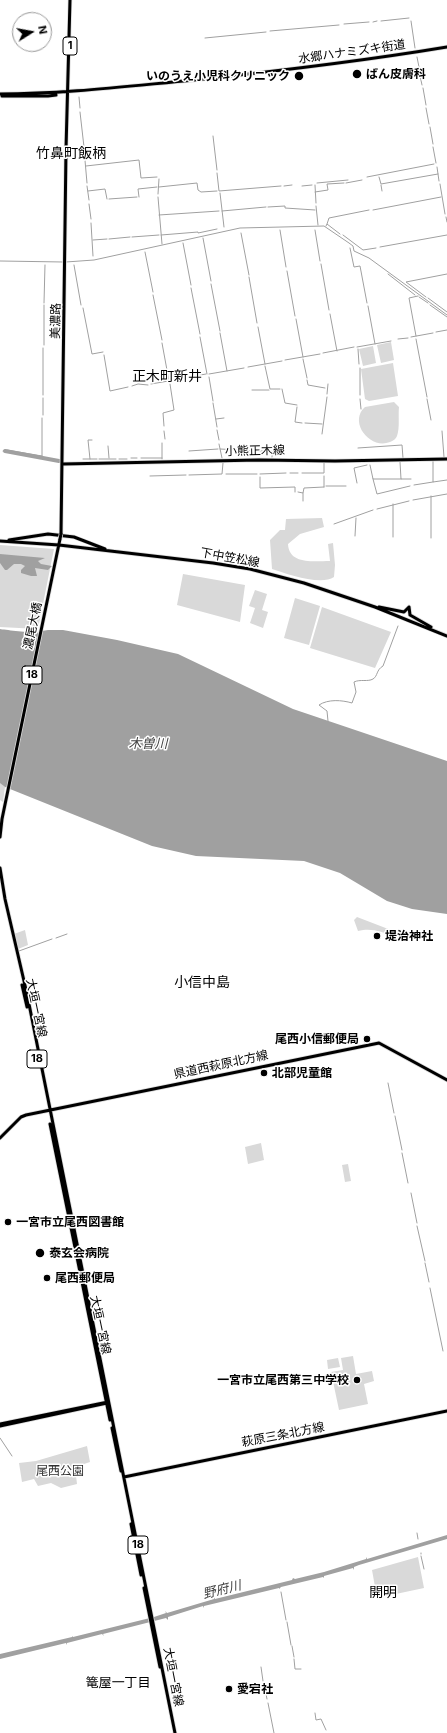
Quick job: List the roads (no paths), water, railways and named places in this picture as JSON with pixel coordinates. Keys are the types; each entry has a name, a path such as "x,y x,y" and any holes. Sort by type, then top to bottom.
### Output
{"main road":[{"name":"1","path":"68,92 70,0"},
{"name":"水郷ハナミズキ街道","path":"0,95 68,92 329,65 447,47"},
{"name":"美濃路","path":"58,549 61,534 63,464 68,92"},
{"name":"小熊正木線","path":"63,464 259,460 335,461 447,459"},
{"path":"2,541 48,534 74,537 114,551"},
{"name":"下中笠松線","path":"2,541 59,544 250,569 304,583 375,607 447,636"},
{"name":"濃尾大橋","path":"6,802 58,549"},
{"path":"375,607 404,612 409,607 410,614 439,632"},
{"path":"0,803 6,802"},
{"name":"18","path":"0,837 6,802"},
{"path":"0,809 4,812"},
{"name":"大垣一宮線","path":"0,868 5,899 27,994 48,1110 174,1733"},
{"name":"県道西萩原北方線","path":"0,1138 21,1117 48,1110 379,1043 447,1080"},
{"path":"0,1425 107,1402"},
{"name":"萩原三条北方線","path":"123,1477 447,1411"}],"water":[{"path":"0,554 45,558 38,561 41,564 52,566 48,570 35,568 37,576 21,573 21,570 25,566 21,564 14,564 5,570 0,563"},
{"name":"木曽川","path":"0,629 37,632 42,635 42,631 63,630 117,640 178,654 293,709 447,761 447,914 412,909 387,901 340,873 304,861 196,856 152,846 5,787 0,783"},
{"path":"447,1535 447,1539 359,1565 354,1567 354,1570 353,1568 324,1576 324,1578 323,1577 281,1587 279,1589 204,1606 203,1608 203,1606 168,1617 168,1620 166,1618 103,1634 104,1636 102,1634 67,1643 66,1645 66,1643 0,1659 0,1654 154,1617 166,1613 165,1611 167,1613 214,1599 214,1597 215,1599 292,1580 293,1578 295,1579 324,1572 366,1559 366,1557 367,1559"}],"waterway":[{"path":"381,21 409,18"},
{"path":"373,22 377,21"},
{"path":"411,21 415,48"},
{"path":"344,24 369,22"},
{"path":"270,31 339,25"},
{"path":"205,38 266,32"},
{"path":"417,57 419,67"},
{"path":"419,71 422,85"},
{"path":"423,88 426,105"},
{"path":"79,97 80,108"},
{"path":"426,108 429,124"},
{"path":"80,112 84,147"},
{"path":"430,127 433,144"},
{"path":"213,136 217,170"},
{"path":"433,147 436,163"},
{"path":"84,149 87,183"},
{"path":"86,166 139,160 141,178 157,177"},
{"path":"367,177 434,164"},
{"path":"437,167 439,181"},
{"path":"217,173 219,191 281,186"},
{"path":"379,177 381,184 438,174"},
{"path":"158,194 159,179"},
{"path":"317,183 348,180"},
{"path":"346,183 362,180"},
{"path":"159,187 197,183 198,190 201,192 217,191"},
{"path":"315,192 328,190 327,184 344,183"},
{"path":"440,184 445,214"},
{"path":"284,186 292,185"},
{"path":"302,186 312,185"},
{"path":"315,185 316,203"},
{"path":"381,185 382,191"},
{"path":"87,186 89,200"},
{"path":"139,197 138,189 157,187"},
{"path":"88,191 105,189 107,199"},
{"path":"220,193 224,227"},
{"path":"109,199 137,197"},
{"path":"158,197 162,244"},
{"path":"373,210 441,197"},
{"path":"89,204 91,219"},
{"path":"268,207 285,206 285,208 315,210"},
{"path":"316,206 318,225"},
{"path":"222,211 266,207"},
{"path":"327,224 329,218 369,210"},
{"path":"159,215 219,211"},
{"path":"446,217 447,222"},
{"path":"91,223 93,256"},
{"path":"326,226 327,224 340,234"},
{"path":"66,262 94,260 240,228 324,226 353,246 354,251 369,258 447,315"},
{"path":"161,235 198,233 217,229"},
{"path":"280,230 286,267"},
{"path":"315,230 320,261"},
{"path":"241,233 249,275"},
{"path":"132,237 159,235"},
{"path":"343,235 363,250 376,248"},
{"path":"380,247 447,235"},
{"path":"109,239 130,237"},
{"path":"203,238 211,281"},
{"path":"93,240 107,239"},
{"path":"183,243 191,285"},
{"path":"350,248 354,267 360,266 367,303"},
{"path":"145,252 153,292"},
{"path":"0,261 63,262"},
{"path":"321,264 329,310"},
{"path":"44,303 45,265"},
{"path":"74,265 81,305"},
{"path":"287,271 295,316"},
{"path":"388,274 415,295"},
{"path":"426,297 406,282 447,274"},
{"path":"249,277 257,323"},
{"path":"211,284 220,331"},
{"path":"191,288 200,334"},
{"path":"153,295 162,340"},
{"path":"416,336 409,298 418,296"},
{"path":"419,297 428,303"},
{"path":"428,298 447,312"},
{"path":"44,305 44,345"},
{"path":"430,305 447,317"},
{"path":"368,306 375,344"},
{"path":"83,308 92,354 103,352"},
{"path":"330,314 337,351"},
{"path":"296,319 303,357"},
{"path":"258,327 265,364"},
{"path":"436,332 447,330"},
{"path":"220,333 227,371"},
{"path":"411,337 433,333"},
{"path":"200,337 207,374"},
{"path":"398,339 408,338"},
{"path":"416,339 427,397"},
{"path":"357,347 391,341"},
{"path":"162,343 169,381"},
{"path":"323,353 354,347"},
{"path":"43,348 43,395"},
{"path":"358,349 359,364"},
{"path":"285,360 320,354"},
{"path":"104,355 110,391 128,387"},
{"path":"303,359 307,378"},
{"path":"248,367 282,361"},
{"path":"265,366 270,389 280,389"},
{"path":"209,374 244,368"},
{"path":"360,368 360,395"},
{"path":"190,377 206,374"},
{"path":"209,377 213,401"},
{"path":"151,384 186,378"},
{"path":"307,380 308,385 325,388"},
{"path":"132,386 138,384 148,385"},
{"path":"164,426 163,413 174,410 170,384"},
{"path":"327,394 328,384"},
{"path":"282,389 285,403 297,405"},
{"path":"252,390 269,390"},
{"path":"322,434 327,397"},
{"path":"43,398 43,415"},
{"path":"360,399 361,409"},
{"path":"427,399 431,420"},
{"path":"213,403 217,427"},
{"path":"297,407 295,422 302,423"},
{"path":"42,418 42,458"},
{"path":"216,419 224,418"},
{"path":"305,423 322,424"},
{"path":"217,430 219,440"},
{"path":"164,431 165,439"},
{"path":"442,431 444,457"},
{"path":"90,459 88,440 92,440"},
{"path":"162,443 162,459"},
{"path":"219,444 222,458"},
{"path":"358,448 402,445 403,458"},
{"path":"108,446 109,458"},
{"path":"272,457 273,446"},
{"path":"189,451 218,449"},
{"path":"220,449 257,451"},
{"path":"3,451 7,450 42,456"},
{"path":"5,451 59,461"},
{"path":"259,451 272,451"},
{"path":"131,458 137,458"},
{"path":"141,458 162,458"},
{"path":"83,459 97,459"},
{"path":"99,459 116,459"},
{"path":"119,459 127,459"},
{"path":"433,461 433,482 447,480"},
{"path":"400,462 401,479 411,479"},
{"path":"189,475 222,474 223,463"},
{"path":"302,473 324,473 324,463"},
{"path":"357,483 354,468 367,465"},
{"path":"370,465 373,479 401,479"},
{"path":"260,474 286,473"},
{"path":"290,473 298,473"},
{"path":"226,474 257,474"},
{"path":"150,476 186,475"},
{"path":"324,476 324,487"},
{"path":"260,477 260,488 295,487 295,492"},
{"path":"373,479 377,494 410,486"},
{"path":"414,485 433,482"},
{"path":"326,486 346,486"},
{"path":"298,492 303,493 304,488 324,487"},
{"path":"303,493 303,501"},
{"path":"413,500 447,494"},
{"path":"431,496 431,538"},
{"path":"377,509 409,501"},
{"path":"393,504 393,537"},
{"path":"334,524 373,510"},
{"path":"355,536 356,518"},
{"path":"328,721 327,711 319,705 335,701 352,703 356,692 354,682 371,680 375,678 379,669 383,666 398,626"},
{"path":"56,938 67,934"},
{"path":"19,951 52,939"},
{"path":"388,1083 394,1113"},
{"path":"395,1116 402,1150"},
{"path":"402,1153 408,1183"},
{"path":"411,1193 417,1223"},
{"path":"417,1226 425,1261"},
{"path":"425,1263 429,1282"},
{"path":"430,1288 443,1351"},
{"path":"0,1438 12,1456"},
{"path":"417,1533 418,1539"},
{"path":"421,1556 424,1569"},
{"path":"281,1592 286,1620"},
{"path":"287,1622 291,1645"},
{"path":"292,1646 294,1657"},
{"path":"294,1659 295,1669 301,1669"},
{"path":"261,1667 263,1681"},
{"path":"264,1684 267,1699"},
{"path":"268,1703 274,1733"},
{"path":"315,1713 316,1720 321,1719 326,1730"}],"place":[{"name":"ばん皮膚科","path":"357,74"},
{"name":"いのうえ小児科クリニック","path":"299,76"},
{"name":"堤治神社","path":"377,936"},
{"name":"尾西小信郵便局","path":"367,1039"},
{"name":"北部児童館","path":"264,1073"},
{"name":"一宮市立尾西図書館","path":"8,1222"},
{"name":"泰玄会病院","path":"40,1253"},
{"name":"尾西郵便局","path":"47,1278"},
{"name":"一宮市立尾西第三中学校","path":"357,1380"},
{"name":"愛宕社","path":"229,1689"}],"district":[{"name":"竹鼻町飯柄","path":"71,154"},
{"name":"正木町新井","path":"167,377"},
{"name":"小信中島","path":"202,983"},
{"name":"開明","path":"383,1593"},
{"name":"篭屋一丁目","path":"118,1683"}],"park label":[{"name":"尾西公園","path":"60,1471"}],"water label":[{"name":"野府川","path":"222,1590"}]}
